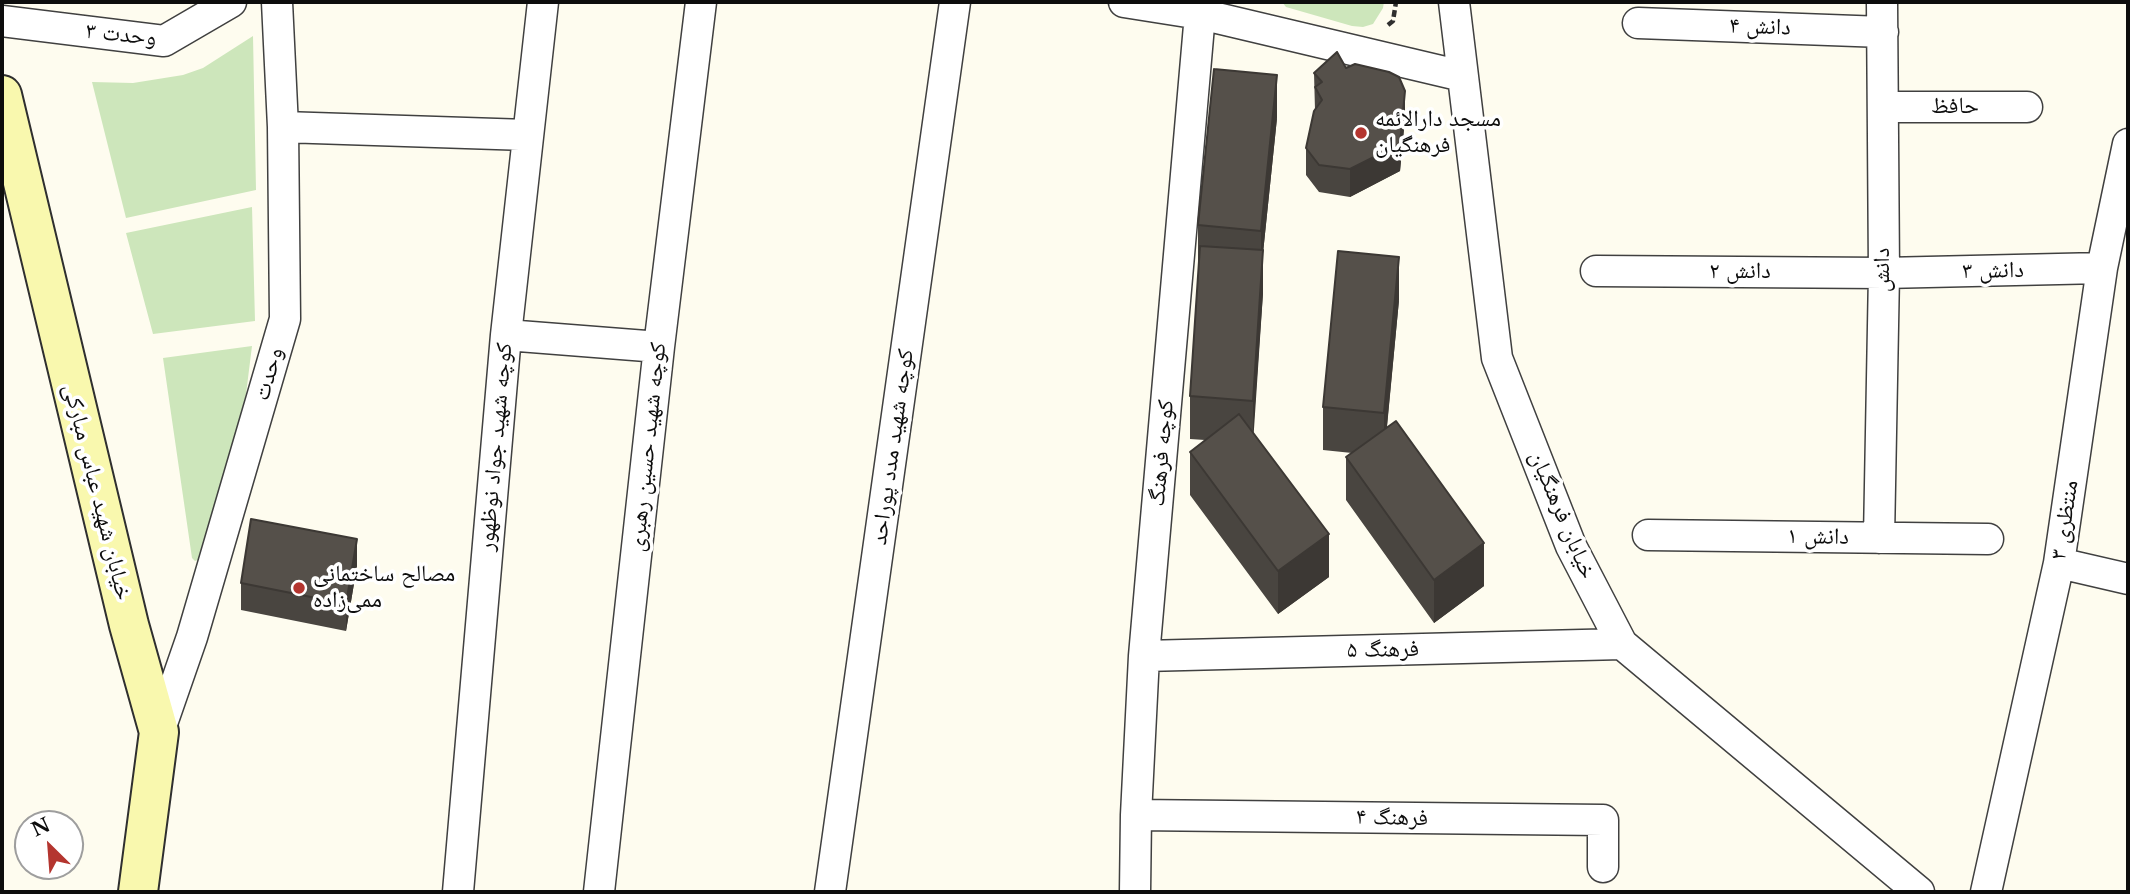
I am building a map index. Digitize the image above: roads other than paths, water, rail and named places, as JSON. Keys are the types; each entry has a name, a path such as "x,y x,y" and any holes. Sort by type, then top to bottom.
{"street":[{"name":"وحدت ۳","path":"2,21 164,41 231,2"},
{"name":"وحدت","path":"159,732 192,637 285,319 283,127 276,2"},
{"name":"کوچه شهید جواد نوظهور","path":"457,892 506,335 542,2"},
{"name":"کوچه شهید حسین رهبری","path":"599,892 659,347 701,2"},
{"name":"کوچه شهید مدد پوراحد","path":"830,892 955,2"},
{"path":"1124,2 1200,14 1462,76"},
{"name":"خیابان فرهنگیان","path":"1454,2 1497,358 1571,546 1622,644 1919,892"},
{"name":"دانش","path":"1879,538 1884,273 1882,2"},
{"name":"کوچه فرهنگ","path":"1135,892 1144,656 1200,14"},
{"name":"دانش ۴","path":"1638,23 1882,32"},
{"name":"خیابان شهید عباس مبارکی","path":"2,94 13,186 159,732 138,892"},
{"name":"حافظ","path":"1883,107 2027,107"},
{"path":"283,127 527,135"},
{"name":"منتظری ۳","path":"1986,892 2059,563 2102,268 2128,145"},
{"name":"دانش ۳","path":"1884,273 2102,268"},
{"name":"دانش ۲","path":"1596,271 1884,273"},
{"path":"506,335 659,347"},
{"name":"دانش ۱","path":"1648,535 1987,539"},
{"path":"2059,563 2128,579"},
{"name":"فرهنگ ۵","path":"1144,656 1622,644"},
{"name":"فرهنگ ۴","path":"1136,815 1603,820 1603,867"}],"place":[{"name":"مسجد دارالائمه فرهنگیان","path":"1361,133"},
{"name":"مصالح ساختمانی ممی‌زاده","path":"299,588"}]}
